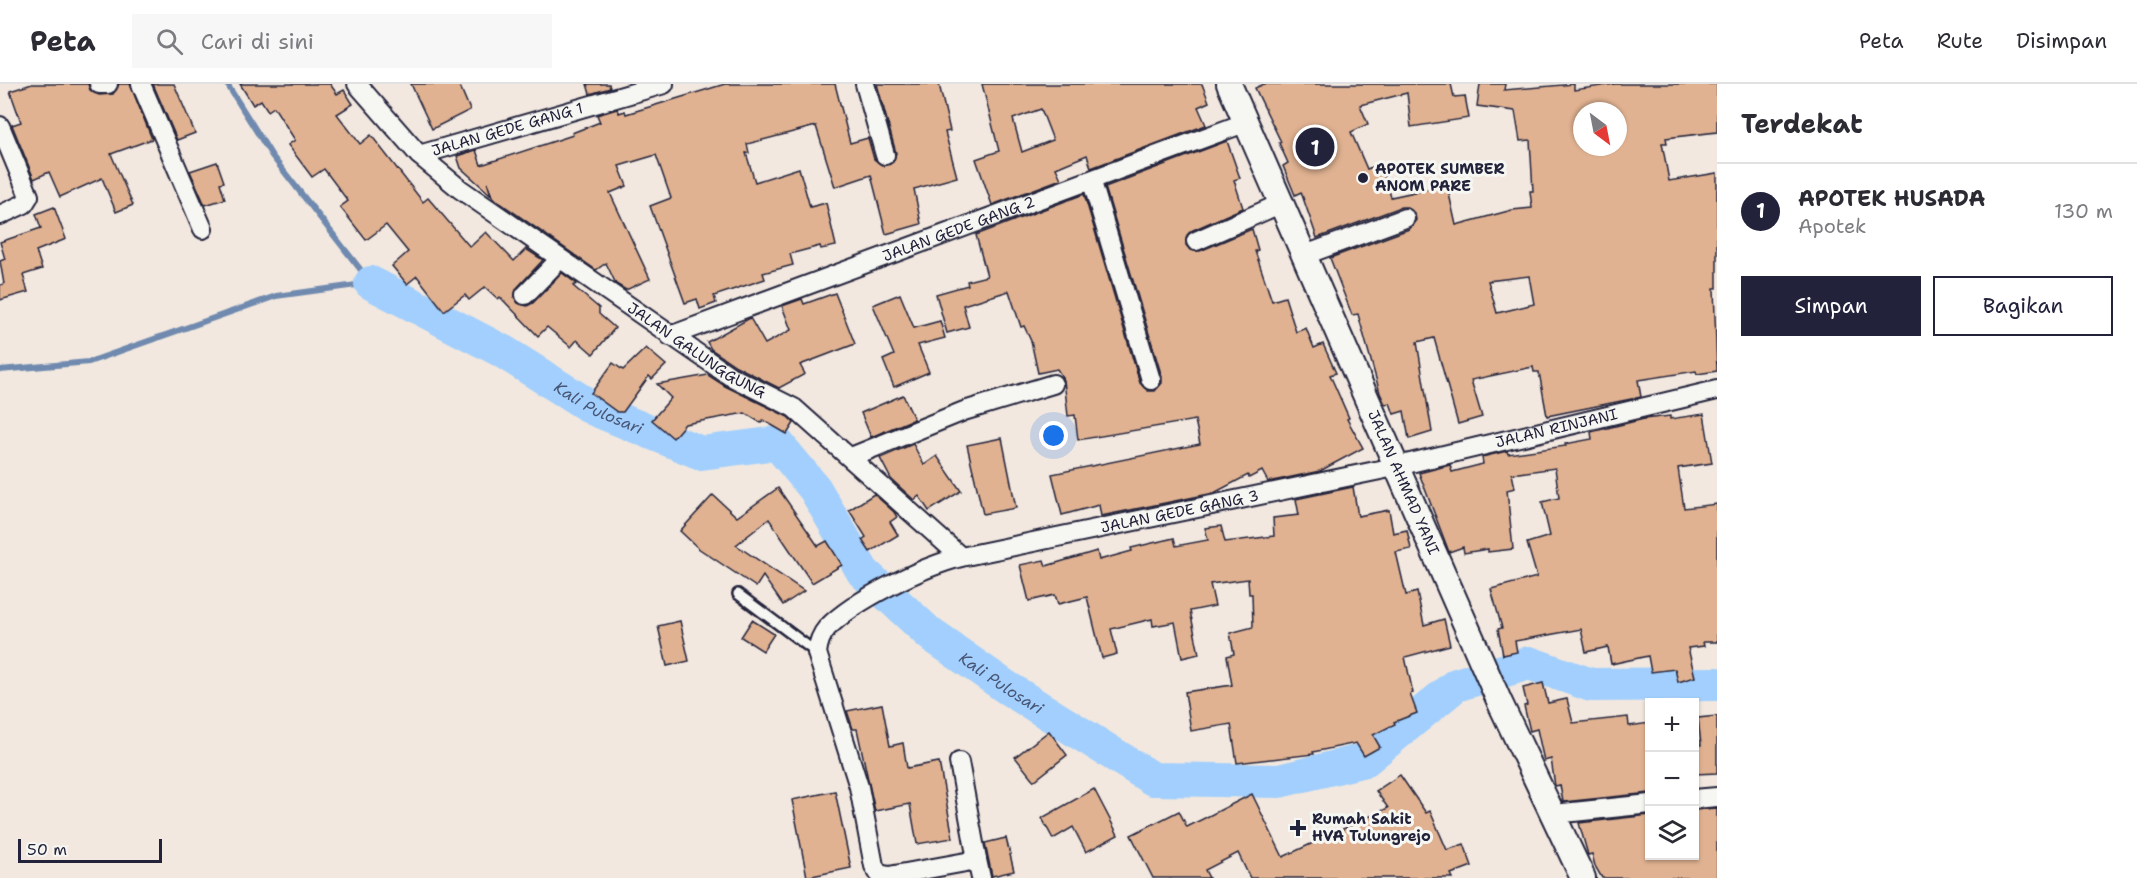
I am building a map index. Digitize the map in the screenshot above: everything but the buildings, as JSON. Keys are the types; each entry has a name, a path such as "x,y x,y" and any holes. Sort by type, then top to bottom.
{"main road":[{"name":"JALAN AHMAD YANI","path":"1229,84 1500,703 1583,878"}],"street":[{"path":"99,84 108,84"},
{"path":"141,84 203,229"},
{"name":"JALAN GALUNGGUNG","path":"357,84 419,155 460,189 730,376 794,408 961,557"},
{"name":"JALAN GEDE GANG 1","path":"419,155 663,84"},
{"path":"865,84 885,155"},
{"name":"JALAN GEDE GANG 2","path":"670,336 1092,182 1247,122"},
{"path":"0,126 28,196 24,204 0,214"},
{"path":"1092,182 1151,380"},
{"path":"1196,241 1282,203"},
{"path":"1305,255 1405,218"},
{"path":"525,295 560,259"},
{"path":"851,457 964,411 1053,384"},
{"name":"JALAN RINJANI","path":"1397,466 1716,395"},
{"name":"JALAN GEDE GANG 3","path":"821,641 857,606 898,582 939,563 1397,466"},
{"path":"821,641 859,787 874,866 879,874 889,876 979,869 960,762"},
{"path":"1699,799 1717,797"},
{"path":"1554,814 1645,805"}],"lane":[{"path":"738,594 821,641"}],"waterway":[{"path":"227,84 272,156 371,283"},
{"path":"0,370 89,362 276,296 371,283"},
{"name":"Kali Pulosari","path":"371,283 502,351 594,409 701,453 777,443 815,489 863,572 930,634 1006,687 1153,779 1279,781 1365,760 1456,685 1529,663 1591,685 1717,684"}],"place":[{"name":"APOTEK HUSADA","path":"1315,147"},
{"name":"APOTEK SUMBER ANOM PARE","path":"1363,178"},
{"name":"Rumah Sakit HVA Tulungrejo","path":"1298,828"}]}
